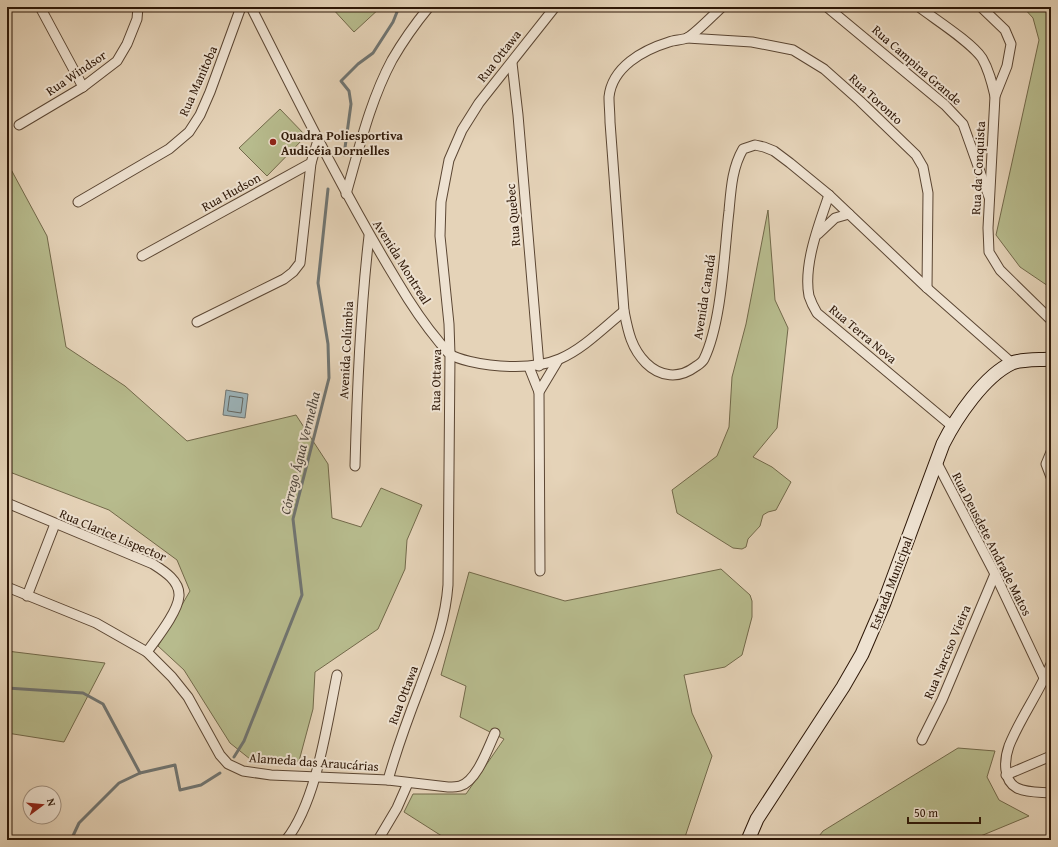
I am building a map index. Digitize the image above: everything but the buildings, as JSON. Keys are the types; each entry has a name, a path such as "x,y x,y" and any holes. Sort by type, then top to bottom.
{"main road":[{"path":"1012,363 1051,359"},
{"name":"Estrada Municipal","path":"748,840 756,819 843,687 862,654 884,603 952,426 974,396 991,379 1012,363"}],"street":[{"path":"40,7 83,87"},
{"name":"Rua Windsor","path":"19,125 83,87 117,62 127,44 136,19 138,7"},
{"name":"Rua Manitoba","path":"78,202 169,149 188,132 200,115 210,92 241,7"},
{"name":"Avenida Montreal","path":"251,7 318,140 369,236 410,303 432,333 450,354"},
{"path":"346,194 361,143 383,79 405,38 428,7"},
{"name":"Rua Ottawa","path":"388,780 402,733 439,636 447,610 450,354 449,324 440,236 441,202 449,160 462,130 479,103 555,7"},
{"name":"Avenida Canadá","path":"722,7 687,38 670,41 642,53 625,65 615,77 611,86 609,97 610,122 624,311 631,341 637,354 647,364 661,373 674,376 690,371 703,362 710,346 718,305 733,174 743,149 754,145 774,151 829,195 927,288 1012,363"},
{"name":"Rua Campina Grande","path":"827,7 945,104 963,124 990,200"},
{"path":"919,7 972,47 981,57 990,77 995,96"},
{"name":"Rua da Conquista","path":"981,7 1005,30 1011,44 1007,66 995,96 988,240 993,260 1008,279 1032,300 1051,320"},
{"name":"Rua Toronto","path":"687,38 752,42 793,50 808,57 860,101 916,155 923,167 928,193 927,288"},
{"name":"Rua Quebec","path":"512,63 518,115 539,366"},
{"path":"197,322 284,279 293,272 300,263 311,163 318,140"},
{"name":"Rua Hudson","path":"142,256 311,163"},
{"name":"Rua Terra Nova","path":"829,195 815,237 808,279 810,297 817,313 952,426"},
{"path":"815,237 834,218 849,214"},
{"name":"Avenida Colúmbia","path":"355,466 362,295 369,236"},
{"path":"450,354 481,364 529,367 557,362 586,344 624,311"},
{"path":"539,392 557,362"},
{"path":"529,367 539,392 540,571"},
{"path":"1051,452 1046,464 1051,477"},
{"name":"Rua Deusdete Andrade Matos","path":"937,463 995,574 1045,680"},
{"name":"Rua Clarice Lispector","path":"7,504 153,564 167,572 176,584 179,596 171,616 147,652"},
{"path":"27,596 56,524"},
{"name":"Rua Narciso Vieira","path":"922,740 942,700 995,574"},
{"name":"Alameda das Araucárias","path":"7,587 96,623 147,652 172,677 188,697 220,755 228,764 243,771 271,775 388,780 448,787 460,786 468,782 476,772 495,733"},
{"path":"1051,664 1045,680 1008,747 1006,761 1006,775 1017,788 1031,792 1051,793"},
{"path":"286,840 303,812 314,776 337,675"},
{"path":"1006,775 1051,756"},
{"path":"378,840 397,808 408,783"}],"green space":[{"path":"331,7 381,7 354,32"},
{"path":"1023,7 1051,7 1051,288 1020,267 996,235 1039,40 1033,18"},
{"name":"Quadra Poliesportiva Audicéia Dornelles","path":"280,109 306,136 267,176 239,148"},
{"path":"7,162 47,236 66,347 125,386 187,441 296,415 328,464 332,518 361,527 381,488 422,505 407,540 405,569 378,629 315,672 313,709 299,761 255,763 230,743 184,670 158,646 190,591 177,560 109,510 7,471"},
{"path":"768,210 775,300 788,328 777,428 753,457 772,467 791,482 776,510 763,515 760,526 748,539 746,547 742,549 733,548 677,513 672,490 717,456 729,427 732,377 746,324"},
{"path":"721,569 750,595 752,601 752,617 742,655 725,667 684,675 692,713 712,756 684,840 448,840 404,812 413,794 466,794 504,739 460,717 466,686 441,675 469,572 565,601"},
{"path":"7,651 105,663 64,742 7,733"},
{"path":"958,748 995,751 987,777 999,800 1029,816 971,840 816,840 823,831"}],"water":[{"path":"226,390 248,394 245,418 223,415"}],"waterway":[{"name":"Córrego Água Vermelha","path":"344,155 351,104 349,91 341,81 358,64 373,53 393,22 399,7"},
{"name":"Córrego Água Vermelha","path":"234,757 244,741 302,595 293,519 329,378 328,344 318,283 328,189"},
{"path":"7,688 83,693 103,704 140,773"},
{"name":"Córrego Água Vermelha","path":"71,840 79,823 119,783 140,773 175,765 180,790 201,785 220,773"}],"place":[{"name":"Quadra Poliesportiva Audicéia Dornelles","path":"273,142"}]}
